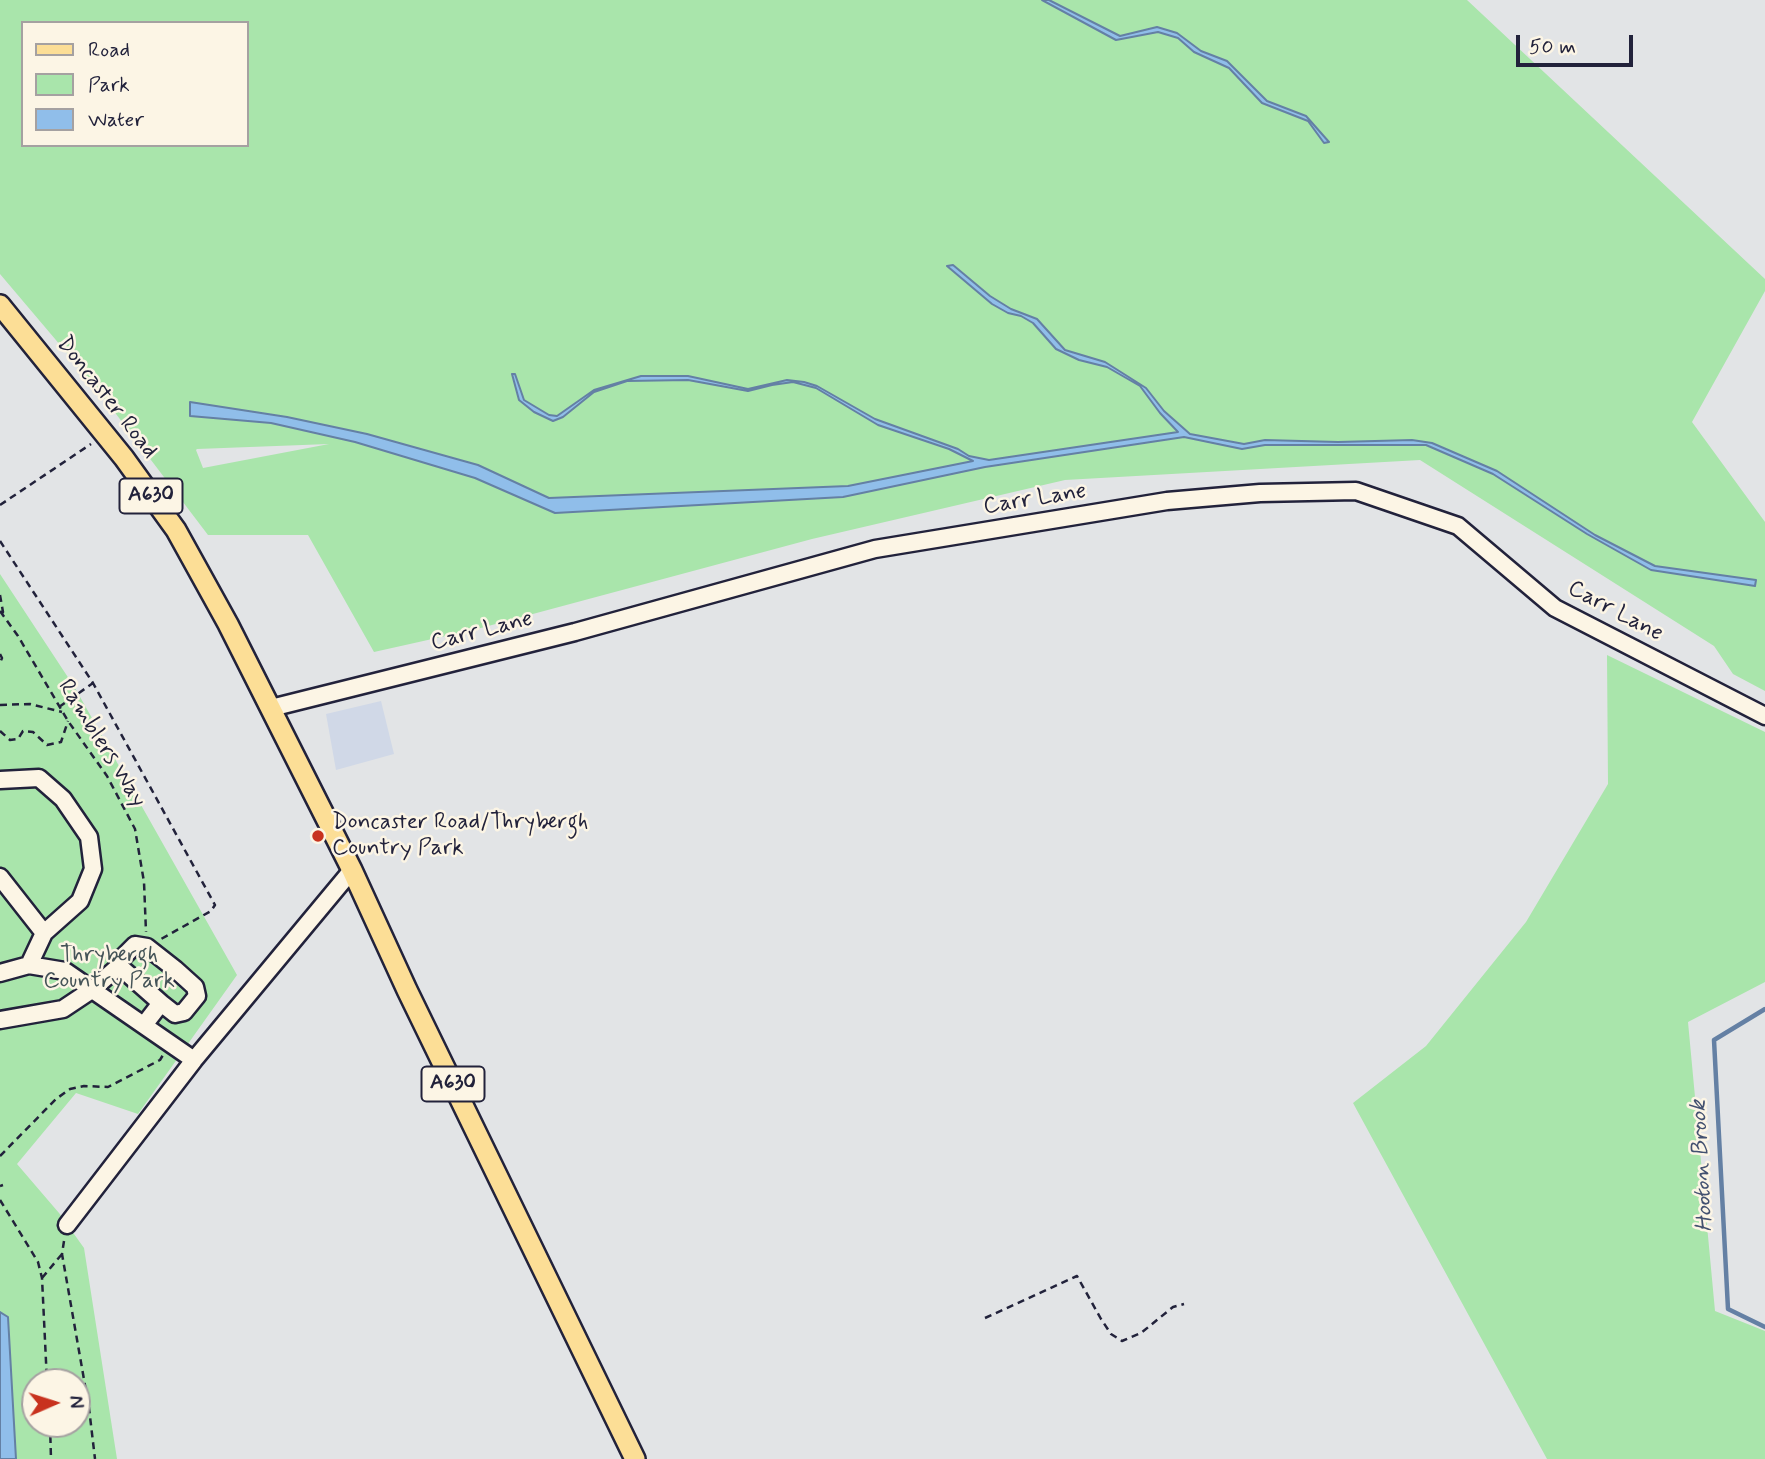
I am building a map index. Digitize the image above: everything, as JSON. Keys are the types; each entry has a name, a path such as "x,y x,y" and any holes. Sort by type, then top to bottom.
{"main road":[{"name":"Doncaster Road","path":"0,305 105,434 176,530 271,708"},
{"name":"A630","path":"271,708 352,870 407,990 635,1459"}],"street":[{"name":"Carr Lane","path":"271,708 575,632 875,549 1167,501 1259,493 1356,491 1458,526 1555,608 1765,716"},
{"path":"0,780 39,778 63,799 89,837 93,869 80,901 44,933 29,965"},
{"path":"67,1224 194,1060 352,870"},
{"path":"0,877 44,933"},
{"path":"0,1020 63,1009 93,989 119,966 120,961 135,946 147,947 195,987 197,996 184,1012 175,1014 119,966"},
{"path":"0,973 29,965 65,971 194,1060"},
{"path":"144,1025 161,1003"}],"path":[{"path":"0,505 105,434"},
{"path":"0,541 93,683 215,905 211,912 147,947"},
{"path":"0,595 0,618"},
{"name":"Ramblers Way","path":"1,612 68,721 107,776 135,829 144,882 147,947"},
{"path":"0,654 0,663"},
{"path":"59,706 93,683"},
{"path":"0,705 30,704 63,712"},
{"path":"0,731 10,740 18,738 23,732 33,732 47,746 61,742 68,721"},
{"path":"0,1156 70,1088 108,1087 160,1060 171,1044"},
{"path":"0,1200 38,1262 46,1368"},
{"path":"67,1224 62,1254 89,1408 95,1459"},
{"path":"41,1278 62,1254"},
{"path":"985,1318 1077,1276 1111,1334 1122,1340 1141,1333 1172,1307 1184,1304"},
{"path":"50,1438 51,1459"}],"shaded area":[{"path":"381,701 394,754 336,770 326,714"}],"green space":[{"path":"0,0 1467,0 1765,279 1765,291 1692,422 1765,522 1765,691 1733,674 1714,646 1420,460 1065,480 812,539 477,629 374,652 308,535 208,535 94,385 0,274","holes":["329,444 203,468 197,449"]},
{"name":"Thrybergh Country Park","path":"0,574 75,688 237,975 138,1114 76,1093 17,1164 59,1213 84,1248 117,1459 0,1459"},
{"path":"1607,655 1765,732 1765,982 1688,1022 1715,1311 1765,1331 1765,1459 1547,1459 1353,1103 1426,1046 1526,922 1608,784"}],"water":[{"path":"1042,0 1049,0 1120,36 1157,27 1177,33 1201,51 1227,61 1267,101 1306,116 1329,142 1324,143 1308,121 1262,103 1229,68 1194,52 1178,38 1158,32 1116,40"},
{"path":"953,265 990,296 1011,309 1037,319 1065,350 1105,362 1146,388 1164,411 1190,434 1244,444 1265,440 1412,440 1432,443 1497,471 1595,535 1655,566 1756,580 1755,586 1651,570 1587,534 1493,474 1426,445 1265,445 1242,449 1184,437 985,467 843,497 555,513 475,478 355,442 271,423 190,416 190,402 287,417 367,434 478,465 549,498 848,486 973,461 949,449 878,425 816,388 793,382 748,391 688,380 627,381 594,392 563,417 553,421 534,412 519,400 512,374 515,374 524,400 549,415 557,416 594,390 641,376 688,376 748,389 787,380 804,382 817,386 875,419 958,449 969,456 989,460 1178,432 1140,386 1107,367 1079,360 1056,349 1033,323 992,304 947,266"},
{"path":"0,1312 8,1317 16,1459 0,1459"}],"waterway":[{"name":"Hooton Brook","path":"1765,1009 1714,1040 1728,1309 1765,1327"}],"place":[{"name":"Doncaster Road/Thrybergh Country Park","path":"318,836"}]}
